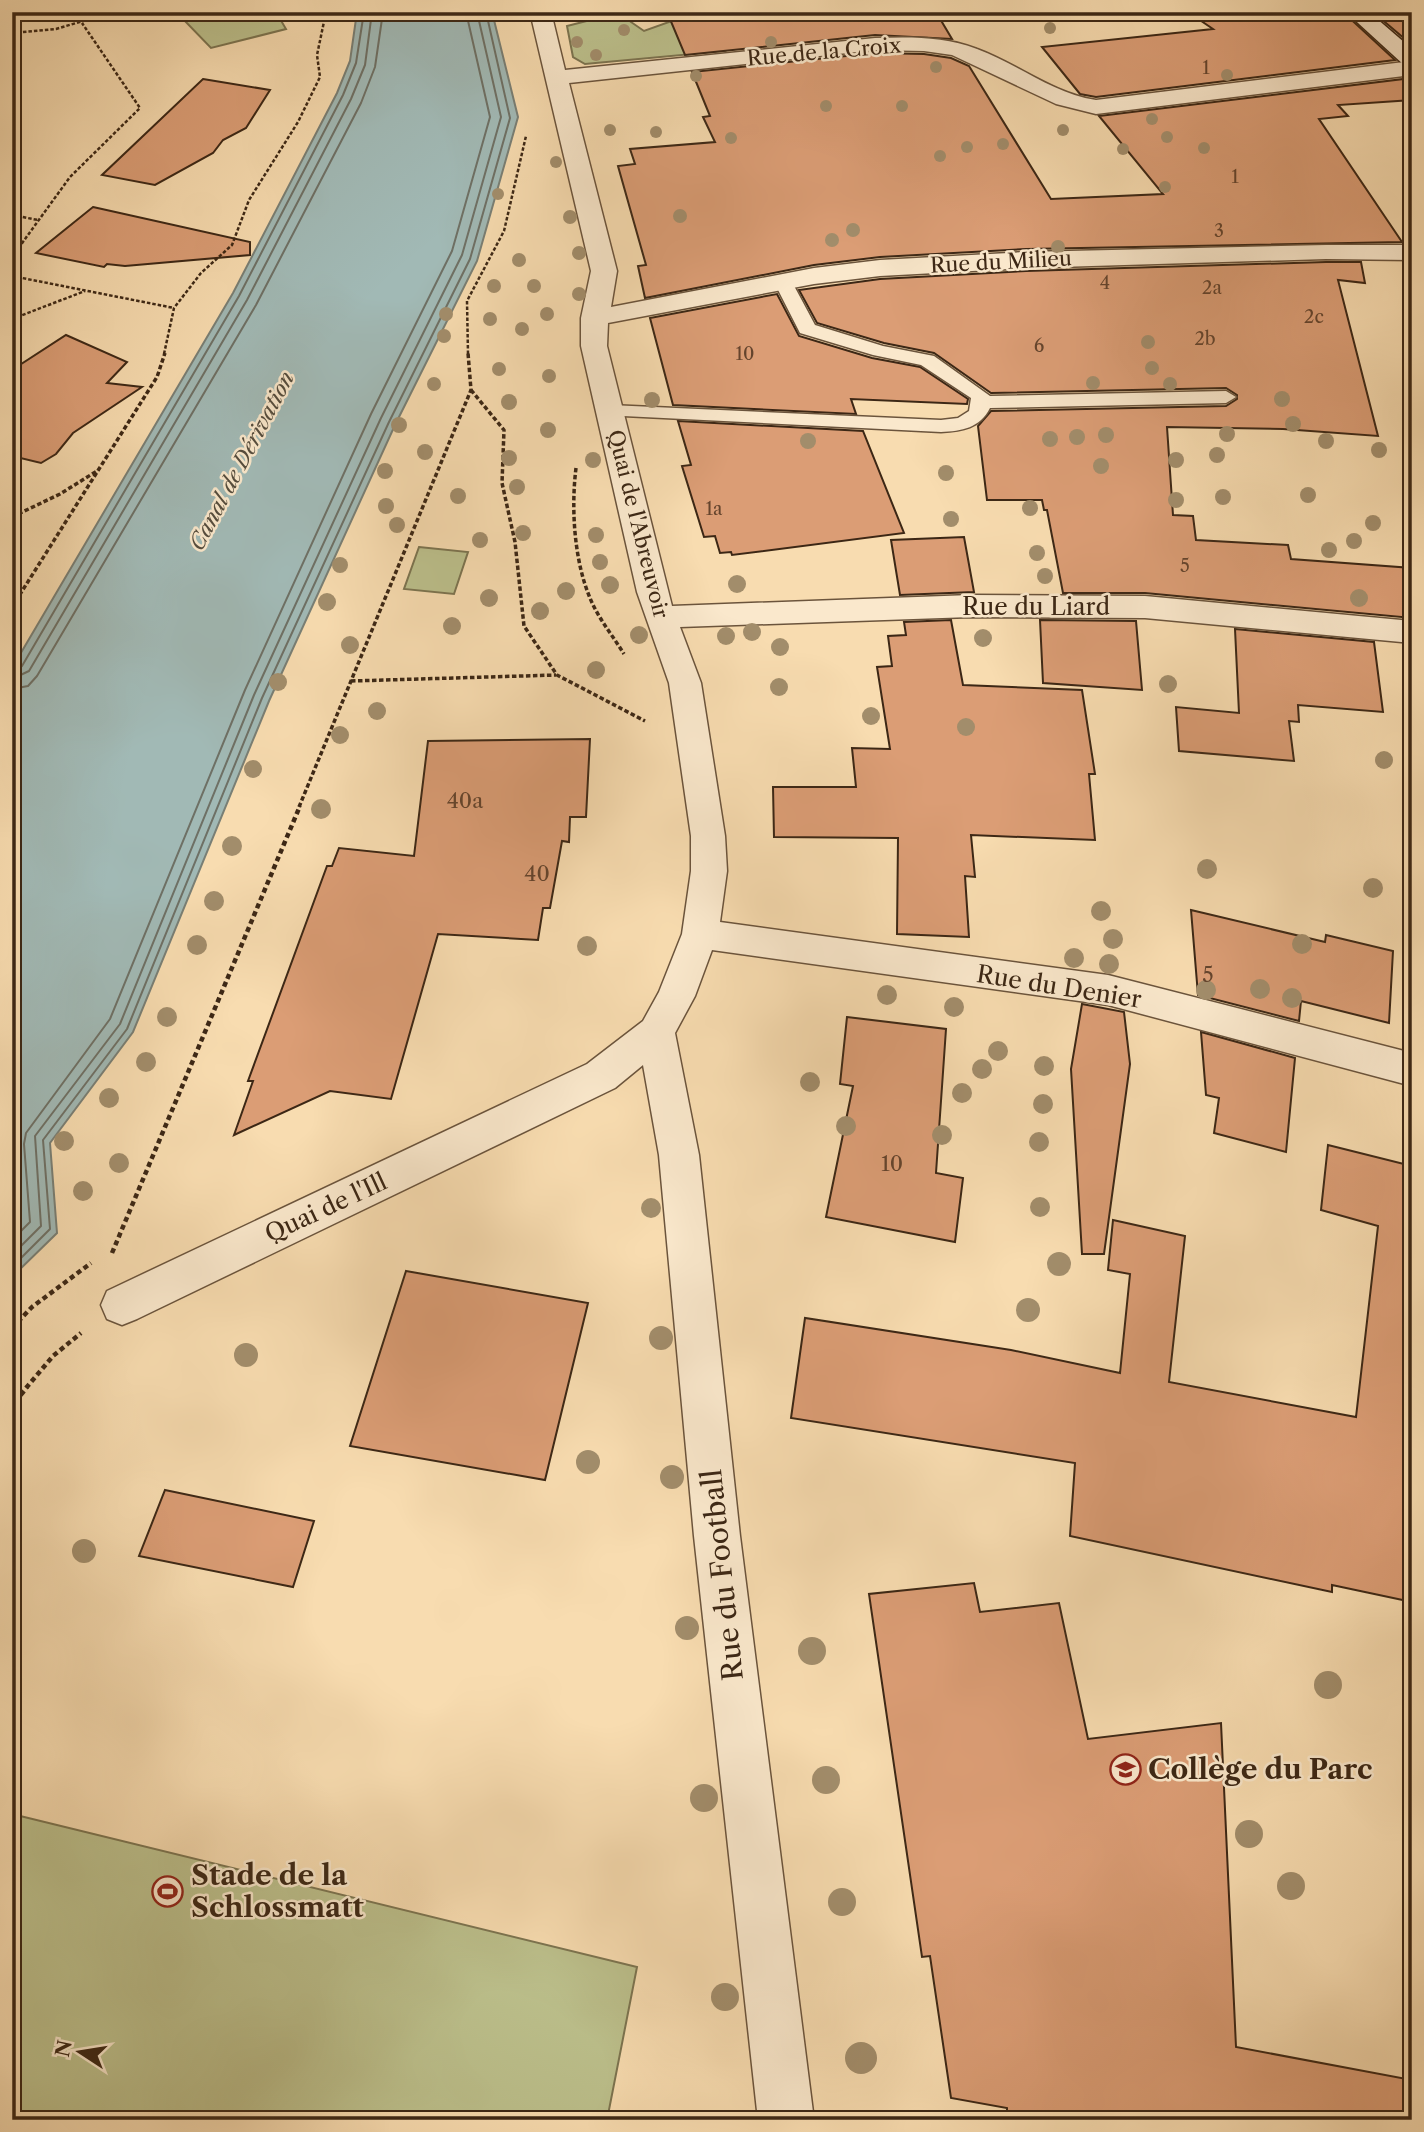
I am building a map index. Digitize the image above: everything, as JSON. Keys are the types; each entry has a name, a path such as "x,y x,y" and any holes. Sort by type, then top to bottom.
{"street":[{"name":"Quai de l'Abreuvoir","path":"540,12 604,271 604,284 594,318 594,346 660,617 685,683 705,812 709,871 700,934 676,996 656,1032"},
{"path":"1356,12 1412,60"},
{"name":"Rue de la Croix","path":"558,77 874,44 909,44 959,50 1065,100 1096,107 1412,68"},
{"name":"Rue du Milieu","path":"594,318 783,282 868,270 1026,260 1326,252 1412,253"},
{"name":"Rue du Liard","path":"660,617 971,606 1144,607 1412,632"},
{"name":"Rue du Denier","path":"700,934 1108,990 1412,1070"},
{"name":"Quai de l'Ill","path":"122,1305 570,1091 627,1058 656,1032"},
{"name":"Rue du Football","path":"656,1032 679,1155 717,1536 786,2120"}],"lane":[{"path":"783,282 807,329 867,348 927,360 972,387 982,402"},
{"path":"982,402 1226,397"},
{"path":"610,411 941,426 968,423 977,418 982,402"}],"path":[{"path":"12,33 82,23 113,12"},
{"path":"12,607 157,377 171,334 174,308 201,273 232,245 249,200 298,122 320,77 317,55 326,12"},
{"path":"12,257 86,159 114,129 140,108 82,23"},
{"path":"104,1257 114,1252 417,526 436,469 471,390 466,336 467,301 481,270 504,231 526,135"},
{"path":"12,215 38,220"},
{"path":"12,276 174,308"},
{"path":"12,319 86,291"},
{"path":"471,390 504,430 502,483 515,542 524,626 557,675 653,726"},
{"path":"12,517 60,494 99,470"},
{"path":"351,681 557,675"},
{"path":"12,1328 32,1307 94,1262"},
{"path":"12,1405 53,1356 122,1305"}],"green space":[{"path":"188,12 276,12 286,29 211,48 182,18"},
{"path":"697,12 725,51 585,64 573,57 567,26 618,13 644,31"},
{"path":"419,547 468,552 454,594 404,589"},
{"name":"Stade de la Schlossmatt","path":"12,1814 637,1967 607,2120 12,2120"}],"water":[{"name":"Canal de Dérivation","path":"357,12 492,12 518,117 477,261 395,425 269,701 133,1032 50,1143 57,1233 12,1277 12,668 233,293 337,93 350,61"}],"building":[{"path":"667,12 936,12 952,39 875,35 685,55"},
{"path":"1188,12 1343,12 1395,60 1096,97 1080,94 1042,47 1213,29"},
{"path":"1373,12 1412,12 1412,45"},
{"path":"875,53 924,54 951,58 969,66 1051,199 1163,194 1099,116 1412,78 1412,100 1338,105 1348,116 1319,119 1402,242 1026,249 880,257 814,265 645,298 638,266 646,265 618,166 635,164 630,149 715,142 703,117 710,116 692,72"},
{"path":"203,79 270,90 246,128 223,140 213,153 155,185 102,175"},
{"path":"93,207 250,242 250,255 125,266 107,264 104,267 36,253"},
{"path":"1361,262 1365,283 1338,280 1378,436 1283,429 1167,427 1173,515 1193,516 1196,540 1288,545 1291,559 1412,568 1412,618 1145,593 1063,593 1047,510 1044,510 1042,500 987,500 978,426 991,411 1226,406 1237,399 1237,395 1226,388 991,393 934,353 884,343 817,323 799,290 880,279 1026,271"},
{"path":"777,294 799,336 872,358 920,367 968,399 967,404 851,399 856,414 673,405 650,318"},
{"path":"66,335 127,362 107,383 142,387 73,433 56,454 41,463 12,456 12,370"},
{"path":"678,421 863,431 904,533 732,555 731,552 720,553 715,536 704,537 682,466 691,465"},
{"path":"964,537 974,592 900,595 891,540"},
{"path":"951,620 963,685 1082,690 1095,774 1089,774 1095,840 971,835 975,877 965,876 969,937 897,934 898,838 774,837 773,787 856,787 852,748 890,749 877,667 892,666 888,636 906,635 904,622"},
{"path":"1040,620 1136,621 1142,690 1043,683"},
{"path":"1235,629 1374,642 1383,712 1298,705 1299,722 1289,721 1294,761 1179,751 1176,707 1239,713"},
{"path":"590,739 586,817 570,817 569,842 562,841 550,908 543,908 538,940 438,934 391,1099 330,1091 234,1135 253,1081 248,1081 327,866 332,866 339,848 414,856 428,741"},
{"path":"1191,910 1325,942 1326,935 1393,951 1389,1023 1301,1001 1299,1021 1198,995"},
{"path":"1082,1004 1124,1012 1130,1064 1104,1254 1082,1254 1071,1069"},
{"path":"847,1017 946,1029 936,1173 963,1178 955,1242 826,1217 853,1086 840,1084"},
{"path":"1201,1032 1295,1058 1286,1152 1214,1133 1219,1098 1206,1095"},
{"path":"1328,1145 1412,1166 1412,1602 1332,1585 1332,1592 1070,1536 1075,1463 791,1418 805,1318 1011,1350 1120,1373 1130,1274 1108,1270 1113,1220 1185,1236 1169,1382 1356,1417 1378,1226 1321,1210"},
{"path":"406,1271 588,1303 545,1480 350,1446"},
{"path":"165,1490 314,1521 293,1587 139,1556"},
{"path":"974,1583 980,1612 1059,1603 1088,1739 1221,1723 1236,2047 1412,2080 1412,2120 1007,2120 1007,2108 951,2098 930,1956 922,1957 869,1594"}],"place":[{"name":"Collège du Parc","path":"1125,1769"},
{"name":"Stade de la Schlossmatt","path":"168,1891"}]}
